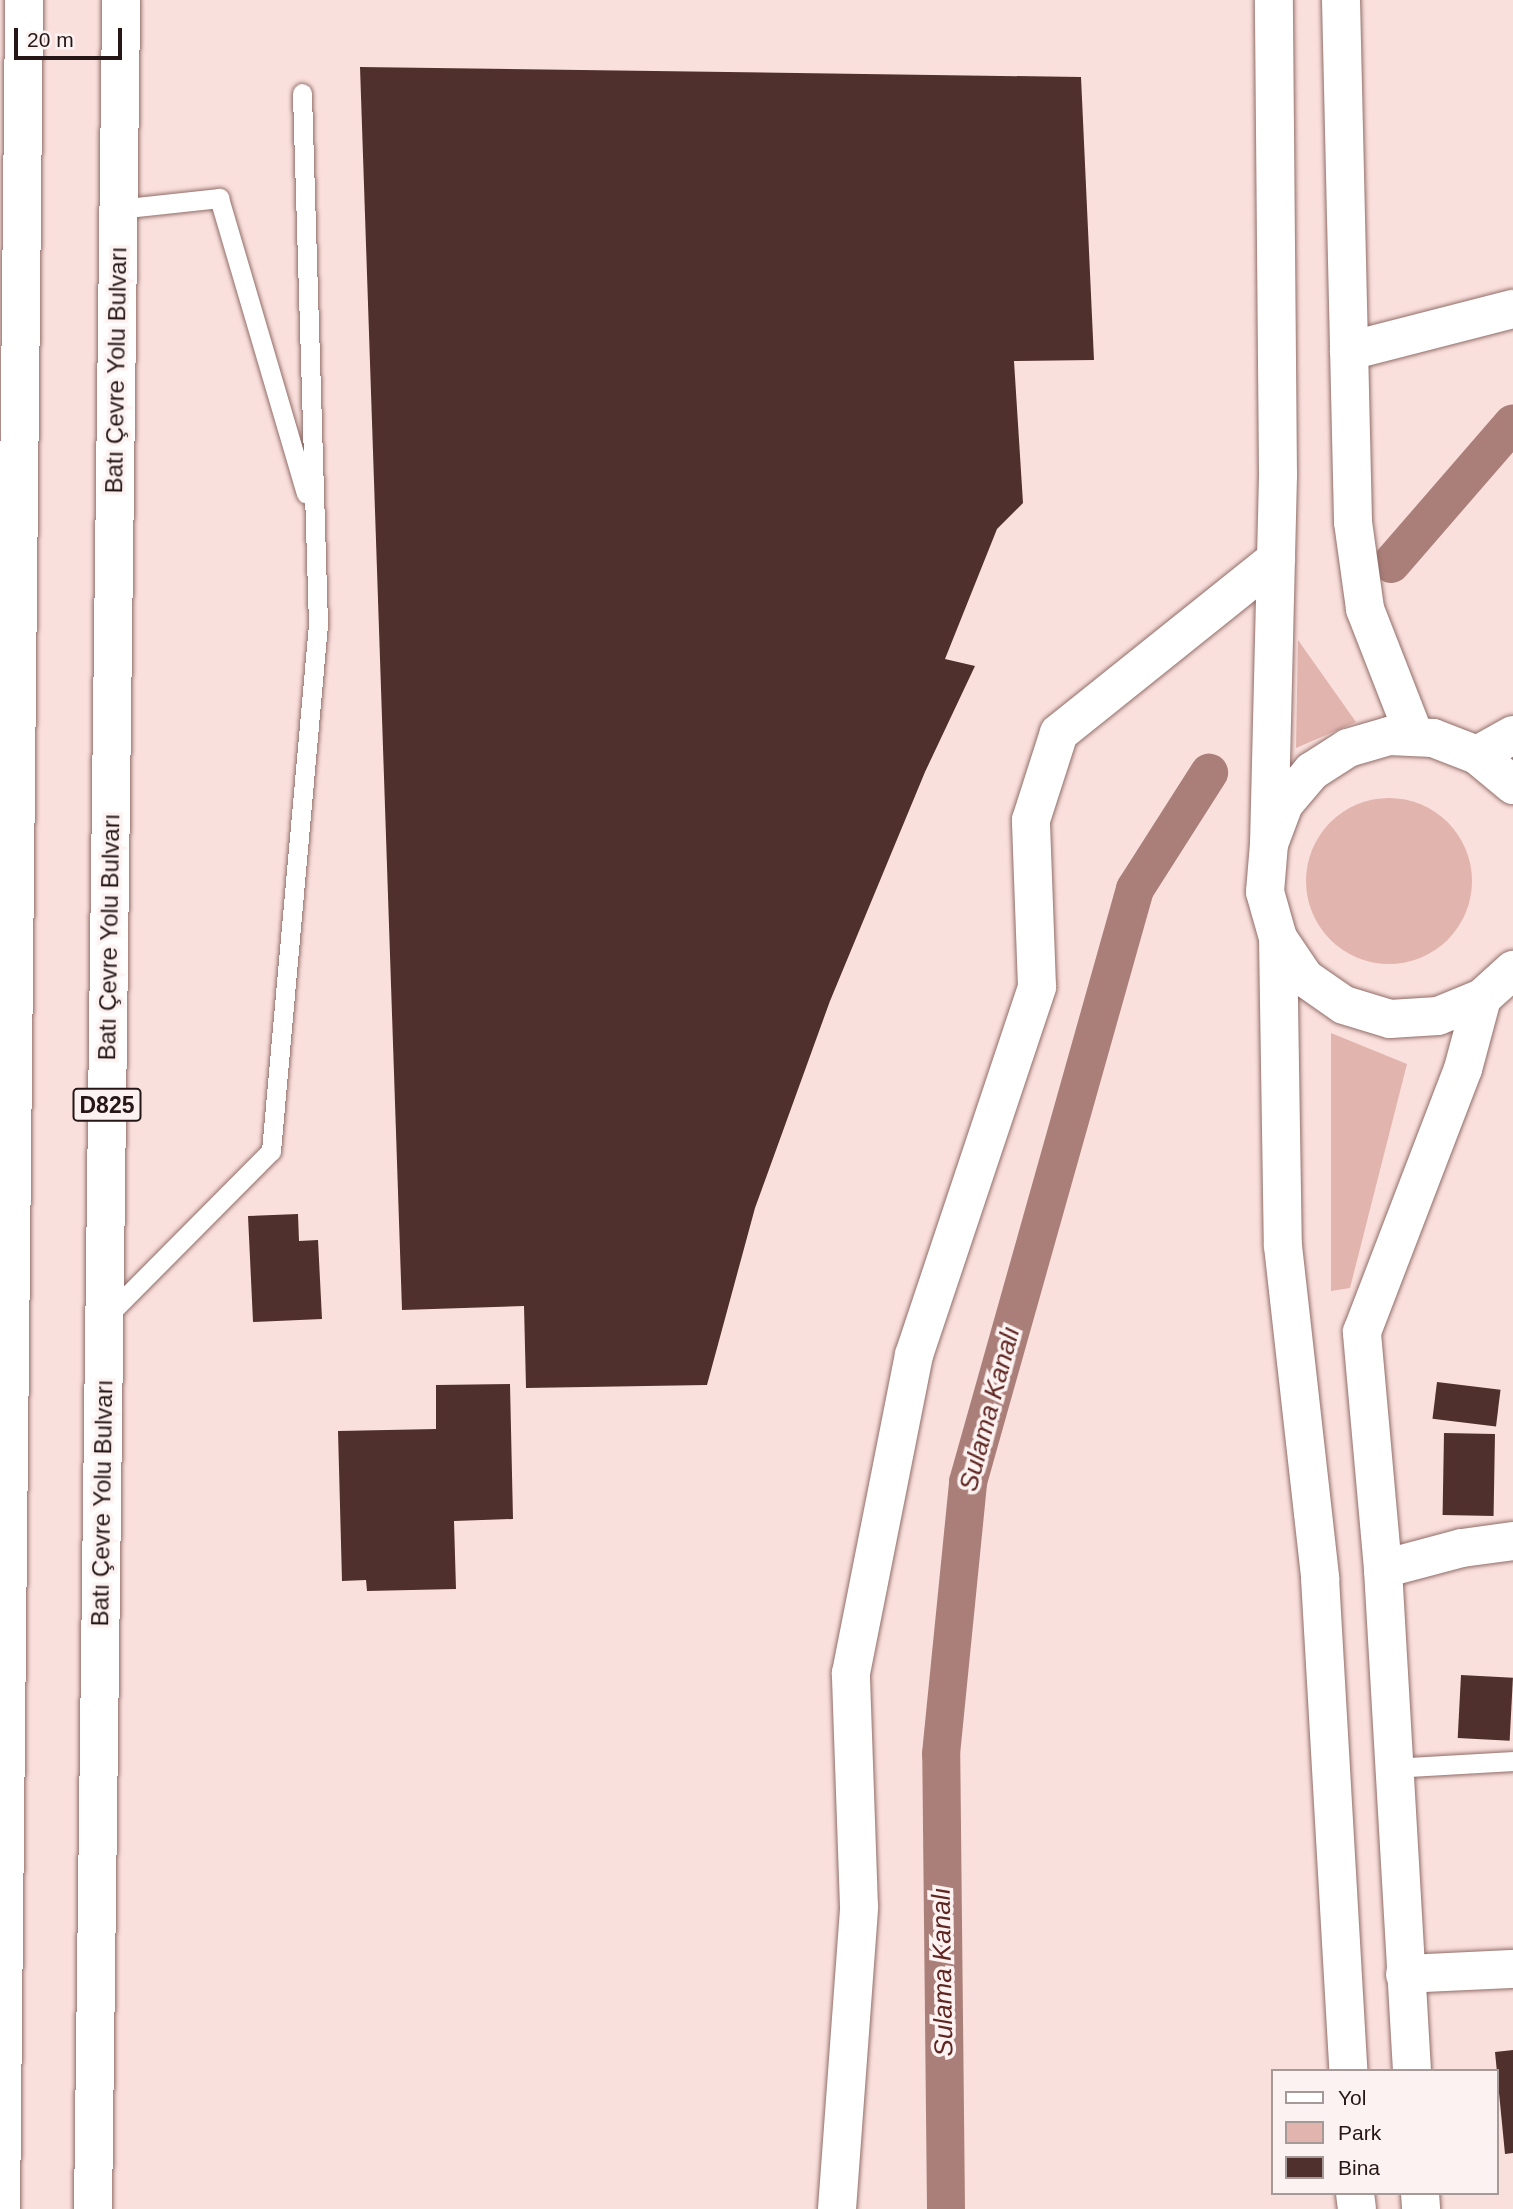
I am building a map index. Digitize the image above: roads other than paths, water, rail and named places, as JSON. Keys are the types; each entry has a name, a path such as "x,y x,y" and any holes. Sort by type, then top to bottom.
{"main road":[{"path":"1,2209 4,1547 24,0"},
{"name":"Batı Çevre Yolu Bulvarı","path":"93,2209 121,0"},
{"path":"1274,0 1276,559 1269,844 1265,892 1278,938 1283,1246 1320,1578 1348,2069"},
{"path":"1340,0 1353,522 1365,608 1415,737"},
{"path":"1349,351 1513,309"},
{"path":"837,2209 859,1907 851,1673 914,1355 1037,987 1031,820 1059,733 1276,559"},
{"path":"1477,755 1513,735"},
{"path":"1269,844 1284,804 1312,771 1348,748 1389,736 1433,738 1477,755 1513,785"},
{"path":"1278,938 1305,978 1344,1005 1390,1019 1438,1017 1482,998 1513,970"},
{"path":"1412,2069 1392,1768 1383,1569 1362,1332 1464,1069 1482,998"},
{"path":"1383,1569 1462,1548 1513,1541"},
{"path":"1405,1974 1513,1969"}],"lane":[{"path":"104,1319 271,1151 318,624 302,93"},
{"path":"118,209 219,198 314,520"},
{"path":"1392,1768 1513,1761"}],"waterway":[{"name":"Sulama Kanalı","path":"1391,564 1513,423"},
{"name":"Sulama Kanalı","path":"946,2209 941,1754 968,1482 1135,889 1209,773"}]}
